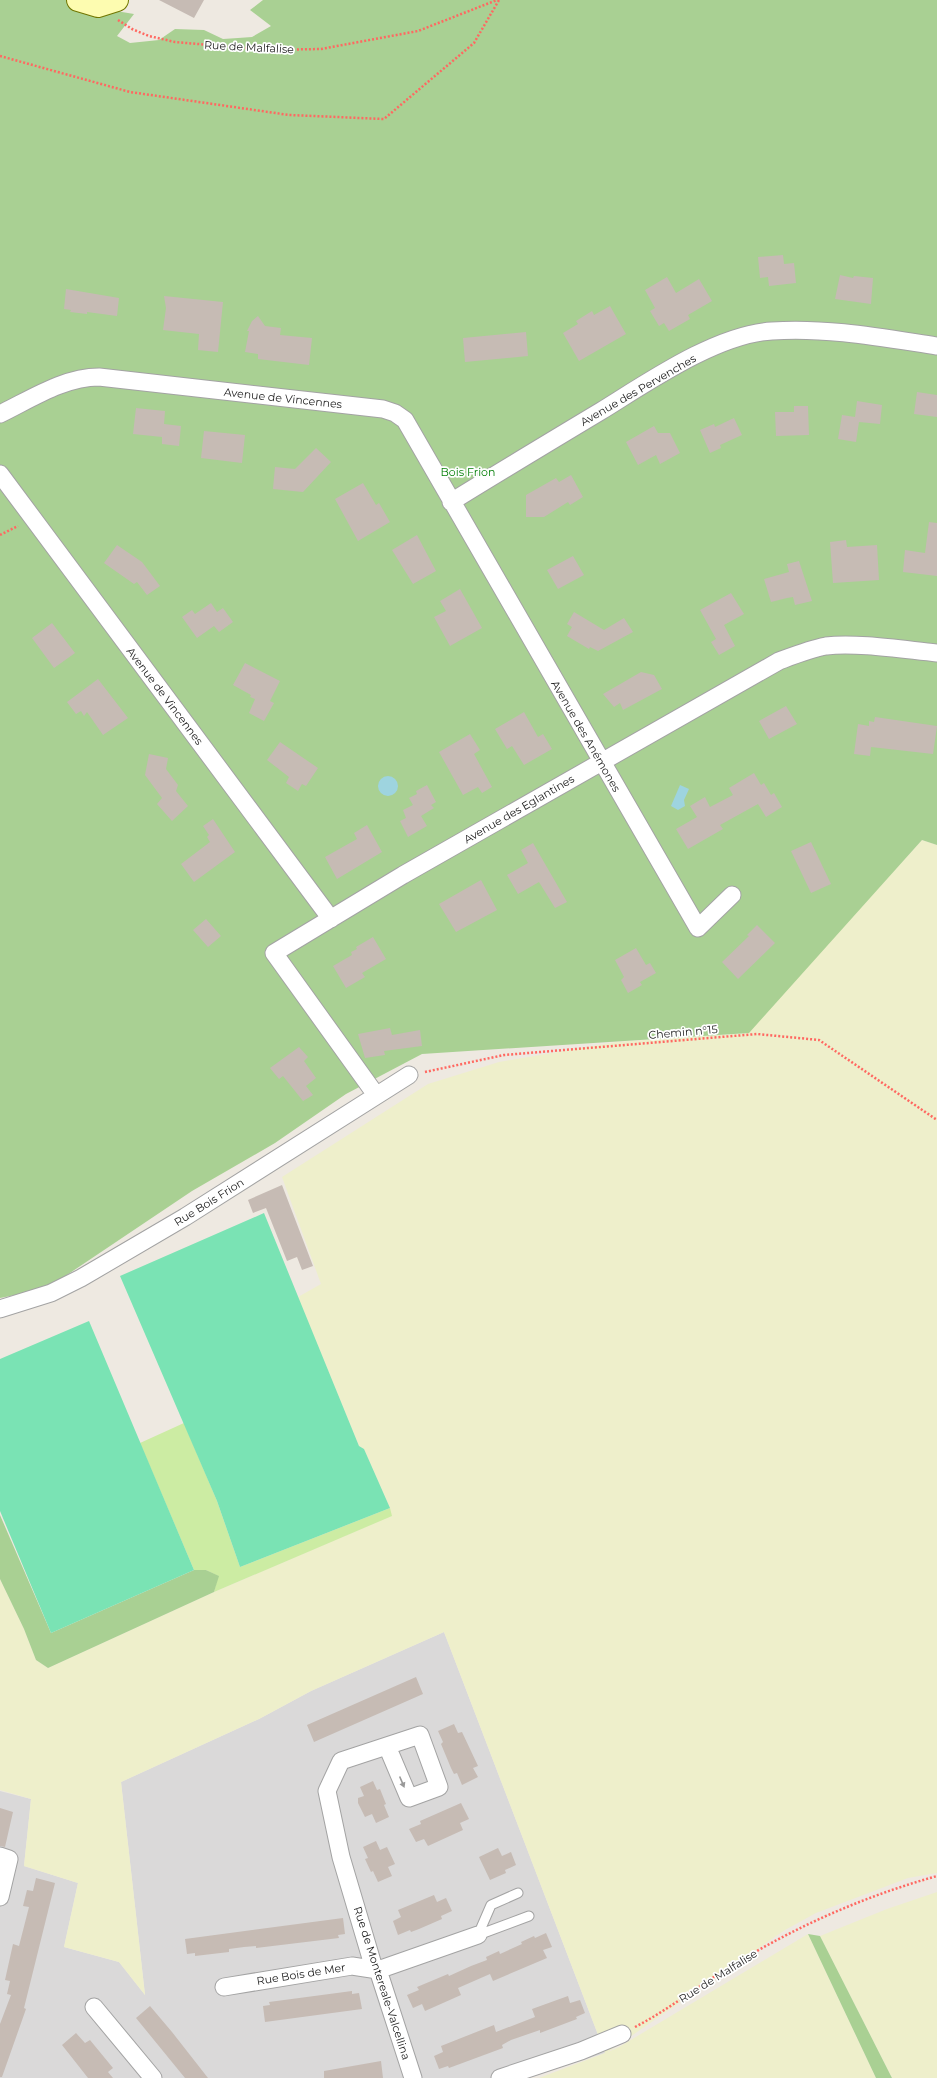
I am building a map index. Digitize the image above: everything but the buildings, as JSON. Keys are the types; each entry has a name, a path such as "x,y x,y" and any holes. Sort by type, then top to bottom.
{"street":[{"name":"Avenue des Pervenches","path":"451,502 663,373 724,342 750,334 772,331 850,333 937,346"},
{"name":"Avenue de Vincennes","path":"0,414 68,382 86,377 99,377 383,409 395,413 404,420 451,502"},
{"name":"Avenue de Vincennes","path":"0,474 331,919"},
{"name":"Avenue des Anémones","path":"451,502 698,928 732,895"},
{"name":"Avenue des Eglantines","path":"376,1096 274,953 403,875 780,661 804,651 828,646 851,646 937,654"},
{"name":"Rue Bois Frion","path":"0,1309 51,1293 81,1278 186,1217 408,1075"},
{"name":"Rue de Montereale-Valcellina","path":"387,1746 409,1798 439,1786 420,1735 341,1761 327,1791 341,1857 373,1965 378,1970 413,2078"},
{"path":"0,1856 9,1859 1,1888"},
{"path":"378,1970 478,1935"},
{"name":"Rue Bois de Mer","path":"224,1987 352,1966 378,1970"},
{"path":"94,2007 153,2078"},
{"path":"500,2078 581,2051 622,2034"}],"lane":[{"path":"478,1935 491,1905 518,1893"},
{"path":"478,1935 529,1916"}],"path":[{"name":"Rue de Malfalise","path":"90,1 132,29 149,36 175,42 267,50 321,49 418,31 498,0"},
{"path":"0,56 130,92 290,115 384,120 474,43 498,0"},
{"path":"0,535 33,518"},
{"name":"Chemin n°15","path":"408,1075 504,1055 757,1034 819,1040 937,1120"},
{"name":"Rue de Malfalise","path":"622,2034 662,2012 717,1975 807,1923 858,1901 937,1876"}],"shaded area":[{"path":"444,1632 605,2053 526,2078 0,2078 0,1791 31,1799 24,1866 78,1883 64,1947 119,1962 145,1995 121,1782 259,1719 311,1691"}],"green space":[{"name":"Bois Frion","path":"0,0 117,0 104,9 134,14 117,36 130,43 159,40 175,29 204,30 223,39 252,37 271,26 250,10 263,0 937,0 937,845 922,840 749,1033 422,1054 346,1094 275,1143 192,1191 46,1289 0,1298"},
{"path":"922,840 937,845 937,1873 908,1878 816,1913 785,1930 608,2052 619,2047 808,1934 876,2078 539,2078 605,2053 444,1632 311,1691 259,1719 121,1782 145,1995 119,1962 64,1947 78,1883 24,1866 31,1799 0,1790 0,1579 24,1629 36,1660 48,1668 214,1592 391,1516 390,1508 364,1449 359,1446 298,1297 321,1284 282,1177 428,1084 499,1062 616,1042 747,1033"},
{"path":"264,1213 359,1446 364,1449 390,1508 240,1567 217,1501 120,1276"},
{"path":"89,1321 194,1570 51,1633 0,1511 0,1359"},
{"path":"184,1423 217,1501 240,1567 390,1508 392,1516 214,1592 218,1576 206,1570 194,1570 140,1443"},
{"path":"0,1515 51,1633 194,1570 206,1570 219,1576 214,1592 48,1668 36,1660 24,1629 0,1579"},
{"path":"937,1892 937,2078 892,2078 820,1936 887,1909"},
{"path":"808,1934 820,1936 892,2078 876,2078"}],"water":[{"path":"388,776 395,779 398,786 395,793 388,796 381,793 378,786 381,779"},
{"path":"680,785 689,789 684,800 685,806 678,810 671,806"}]}
